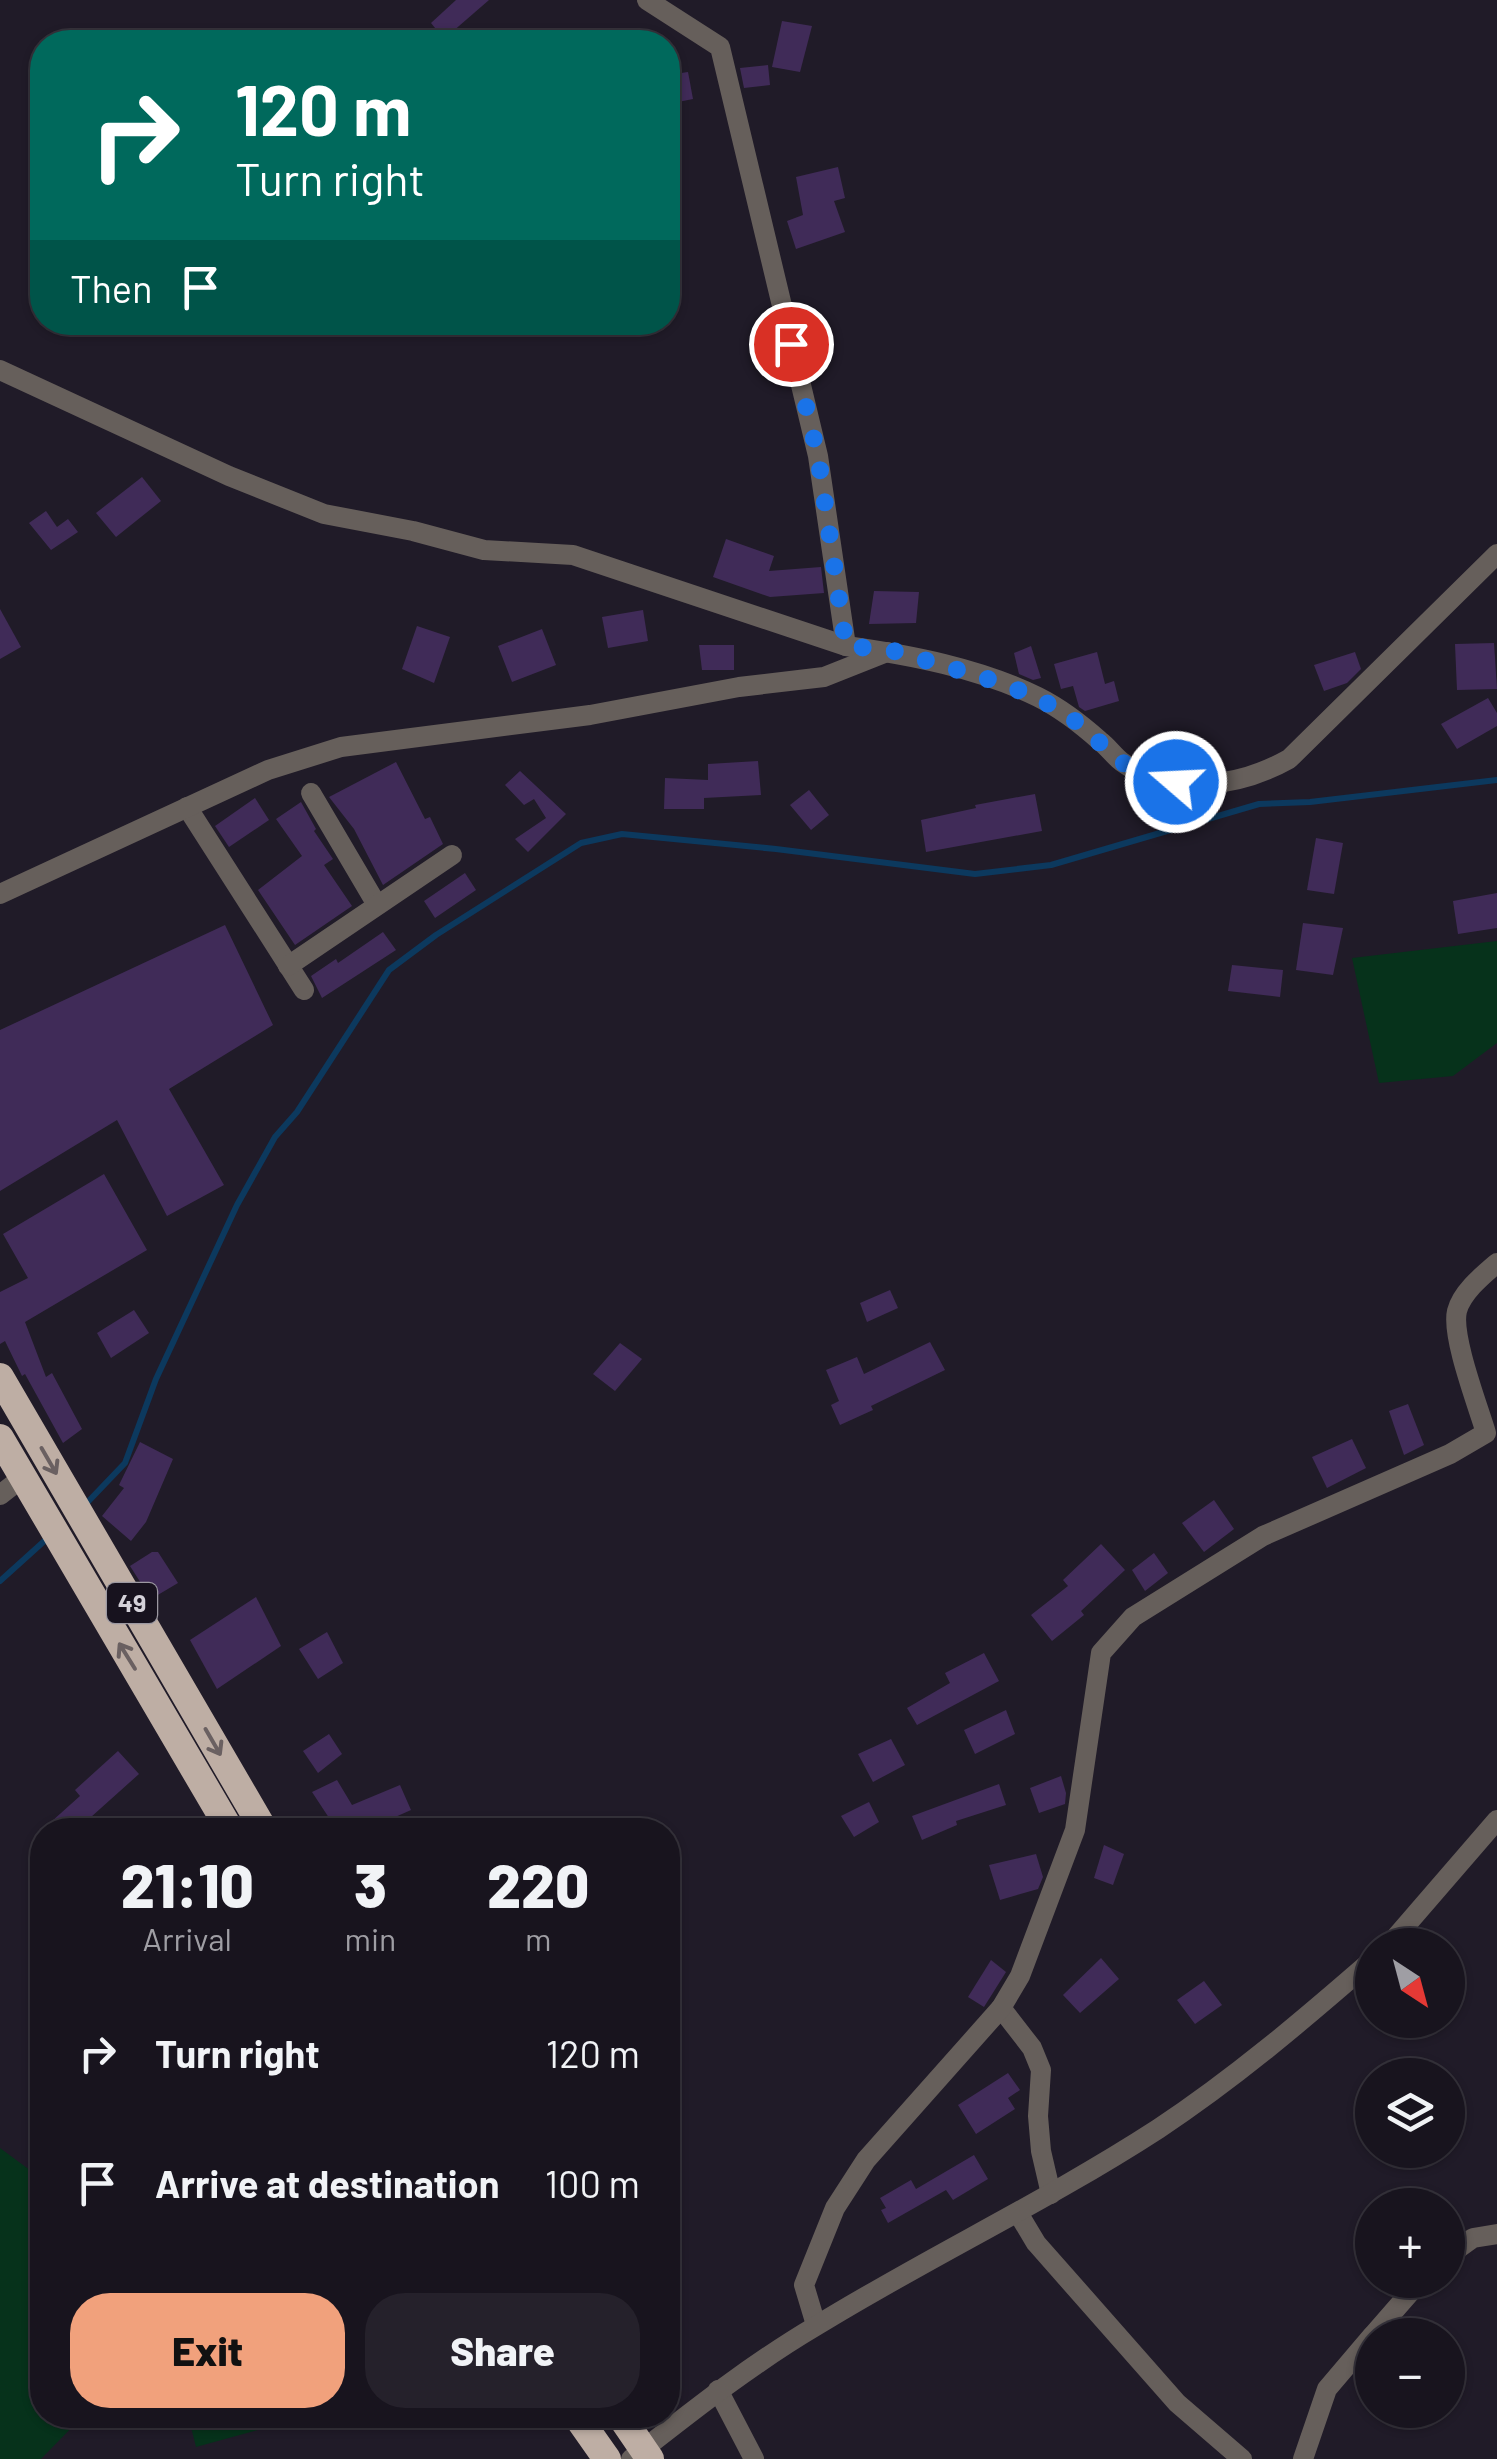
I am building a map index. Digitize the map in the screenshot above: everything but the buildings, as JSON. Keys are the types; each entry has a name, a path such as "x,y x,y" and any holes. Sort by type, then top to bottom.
{"highway":[{"name":"49","path":"0,1376 257,1818"},
{"name":"49","path":"0,1438 223,1818"},
{"path":"585,2428 606,2459"},
{"path":"627,2428 641,2456"}],"street":[{"path":"647,0 720,47 818,456 846,646"},
{"path":"0,370 229,476 324,514 413,530 484,550 573,555 846,646 891,650 985,678 1037,697 1074,720 1123,763 1176,782 1213,785 1262,774 1289,759 1497,554"},
{"path":"0,894 268,770 341,747 590,716 739,687 824,678 891,650"},
{"path":"311,793 377,905"},
{"path":"187,808 304,990"},
{"path":"288,966 452,854"},
{"path":"816,2325 804,2285 835,2208 866,2160 1001,2008 1020,1976 1075,1830 1100,1653 1134,1617 1263,1536 1450,1454 1486,1433 1460,1346 1457,1311 1476,1282 1497,1263"},
{"path":"0,1495 22,1477"},
{"path":"1404,1928 1497,1820"},
{"path":"680,2423 718,2390 816,2325 1018,2213 1158,2129 1264,2055 1355,1975"},
{"path":"1001,2008 1020,2030 1040,2070 1040,2134 1051,2194"},
{"path":"1018,2213 1036,2243 1177,2403 1242,2459"},
{"path":"1465,2244 1473,2238 1497,2234"},
{"path":"1388,2318 1406,2298"},
{"path":"1304,2459 1327,2389 1355,2357"},
{"path":"718,2390 754,2459"},
{"path":"641,2456 674,2428"}],"green space":[{"path":"1497,941 1497,1043 1453,1076 1379,1083 1352,958"},
{"path":"0,2148 30,2170 30,2428 71,2428 41,2459 0,2459"},
{"path":"191,2428 265,2428 196,2447"}],"waterway":[{"path":"83,1507 125,1463 156,1379 237,1205 275,1137 297,1112 389,970 436,935 581,843 622,834 975,874 1051,865 1259,804 1310,802 1497,780"},
{"path":"0,1581 51,1535"}],"route":[{"path":"791,344 818,456 846,646 891,650 1037,697 1104,743 1123,763 1176,782"}]}
